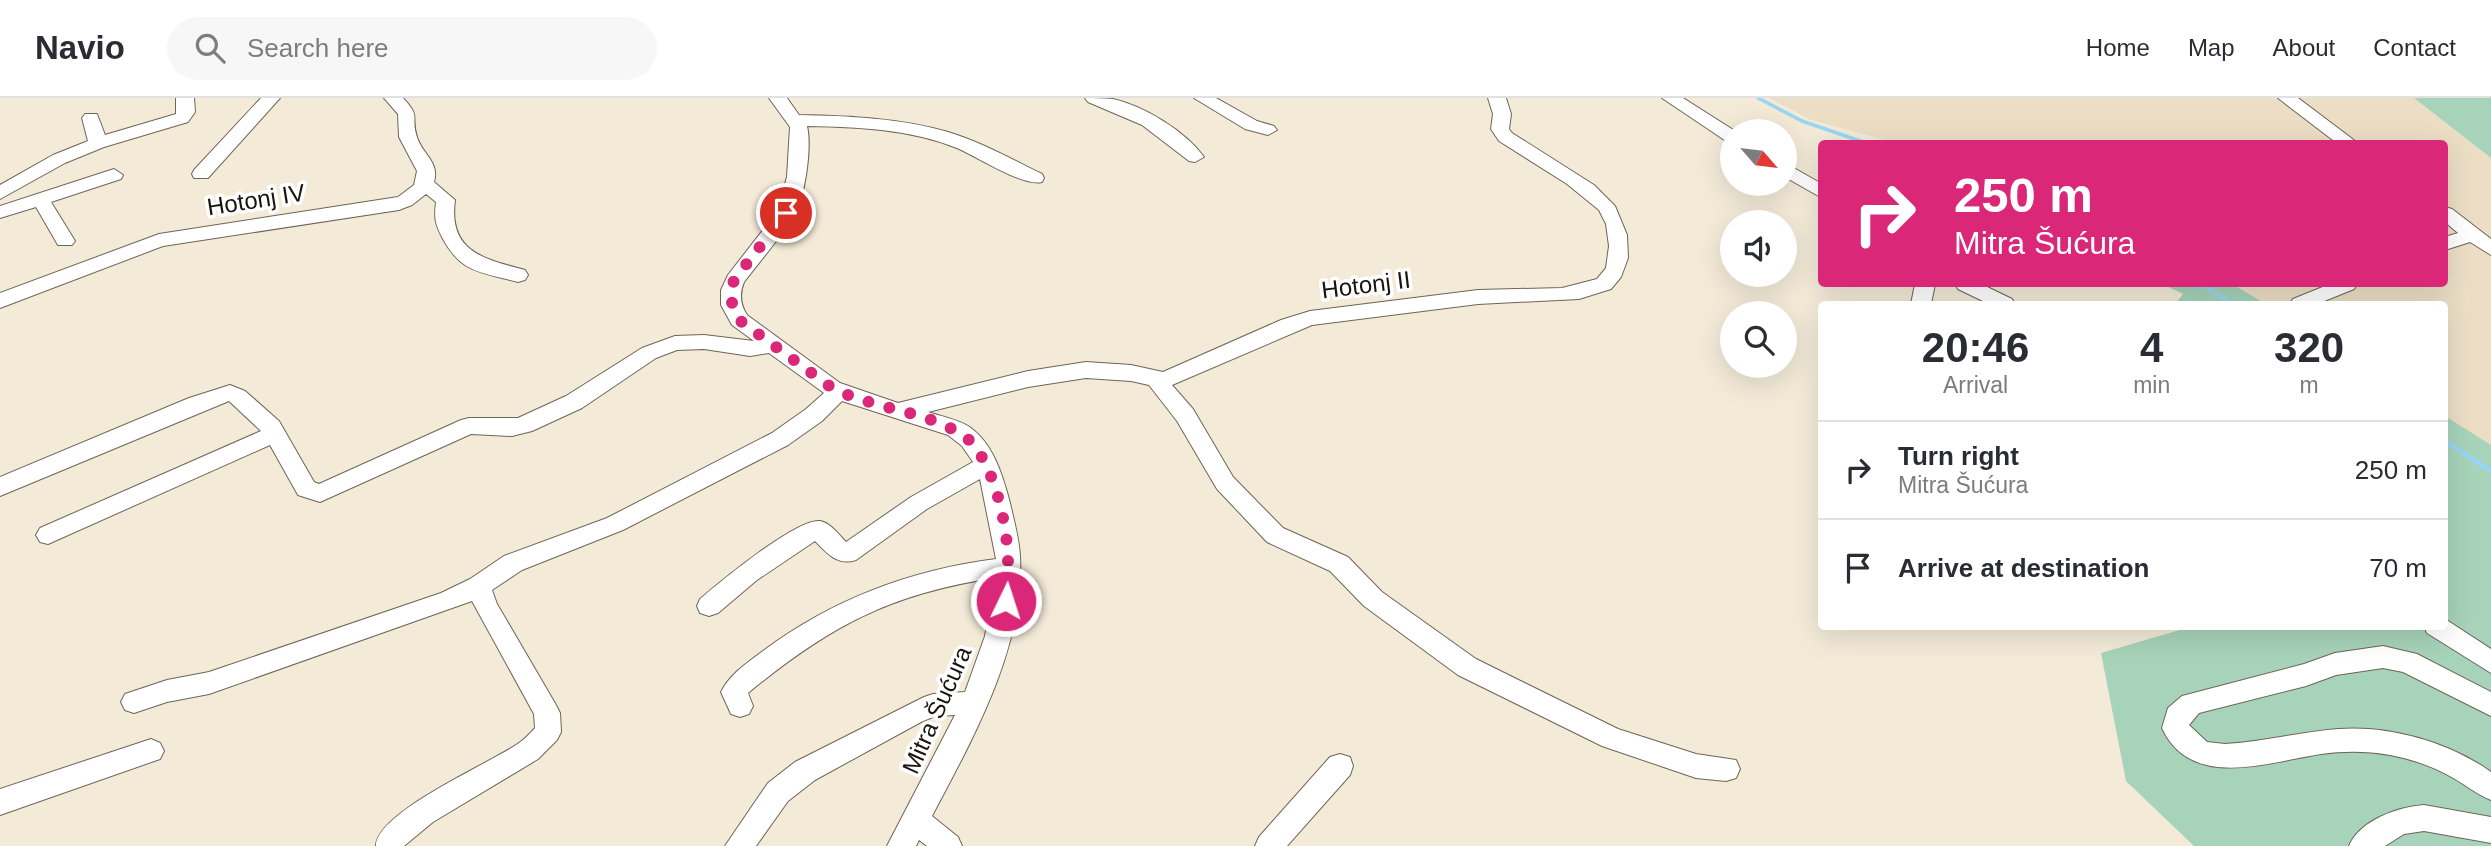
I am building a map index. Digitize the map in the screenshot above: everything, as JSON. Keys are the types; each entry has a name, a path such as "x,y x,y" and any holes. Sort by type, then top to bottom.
{"street":[{"path":"0,193 59,159 98,143 182,117 186,113 185,98"},
{"name":"Hotonj IV","path":"201,174 271,98"},
{"path":"392,98 407,113 406,134 424,163 425,184 446,200 443,221 461,254 479,265 518,275"},
{"path":"778,98 795,120 840,121 923,131 957,141 1035,178"},
{"path":"1094,98 1157,124 1195,157"},
{"path":"1203,98 1251,125 1268,130"},
{"name":"Hotonj II","path":"1156,380 1166,379 1288,325 1310,318 1480,297 1577,293 1605,283 1617,266 1617,234 1613,217 1597,197 1506,138 1500,129 1502,114 1497,98"},
{"path":"1671,98 1720,129"},
{"path":"2287,98 2345,140"},
{"path":"91,118 98,143"},
{"name":"Mitra Šućura","path":"795,120 800,140 796,177 786,213 734,280 731,306 739,320 839,391 961,432 987,465 1007,544 1006,601 999,634 972,703 901,846"},
{"path":"0,212 114,175"},
{"path":"1797,176 1818,190"},
{"name":"Hotonj IV","path":"0,302 159,240 399,204 418,193 425,184"},
{"path":"40,199 65,241"},
{"path":"2448,215 2491,248"},
{"path":"2448,243 2473,234"},
{"path":"1971,287 1999,301"},
{"path":"2307,301 2340,287"},
{"path":"0,488 222,394 237,396 275,434 306,489 320,493 470,426 512,428 524,425 574,402 649,353 675,343 704,342 750,349 773,345"},
{"path":"902,410 1028,379 1086,370 1131,373 1156,380 1185,415 1224,483 1275,534 1339,564 1373,599 1467,667 1611,738 1696,766 1726,769"},
{"path":"134,702 167,691 209,682 450,600 479,586 513,563 615,524 780,439 814,415 839,391"},
{"path":"48,535 275,434"},
{"path":"709,606 748,573 811,531 819,530 841,552 848,553 919,503 987,465"},
{"path":"740,706 734,692 738,686 843,614 878,597 923,582 1008,567"},
{"path":"390,846 390,840 423,813 529,751 548,732 547,713 486,606 479,586"},
{"path":"2442,630 2491,662"},
{"path":"2491,705 2408,662 2383,657 2335,664 2306,675 2191,704 2177,716 2175,728 2186,744 2206,754 2236,754 2355,739 2380,742 2434,757 2491,788"},
{"path":"739,846 778,792 805,771 933,705 972,703"},
{"path":"0,802 151,751"},
{"path":"1269,846 1340,766"},
{"path":"2363,846 2397,821 2420,816 2491,830"},
{"path":"916,820 948,846"}],"shaded area":[{"path":"1769,98 2414,98 2491,158 2491,445 2448,418 2448,301 2261,301 2237,287 2448,287 2448,140 1885,140 1811,120"}],"green space":[{"path":"2414,98 2491,98 2491,158"},
{"path":"2168,287 2237,287 2261,301 2177,301 2183,294"},
{"path":"2448,418 2491,445 2491,846 2194,846 2126,781 2101,653 2180,630 2448,630"}],"waterway":[{"path":"1758,98 1802,121 1857,140"},
{"path":"2206,287 2228,301"},
{"path":"2448,443 2491,471"}],"route":[{"path":"786,213 734,280 731,306 739,320 832,388 845,395 902,410 961,432 987,464 993,482 1007,544 1009,564 1006,601"}]}
